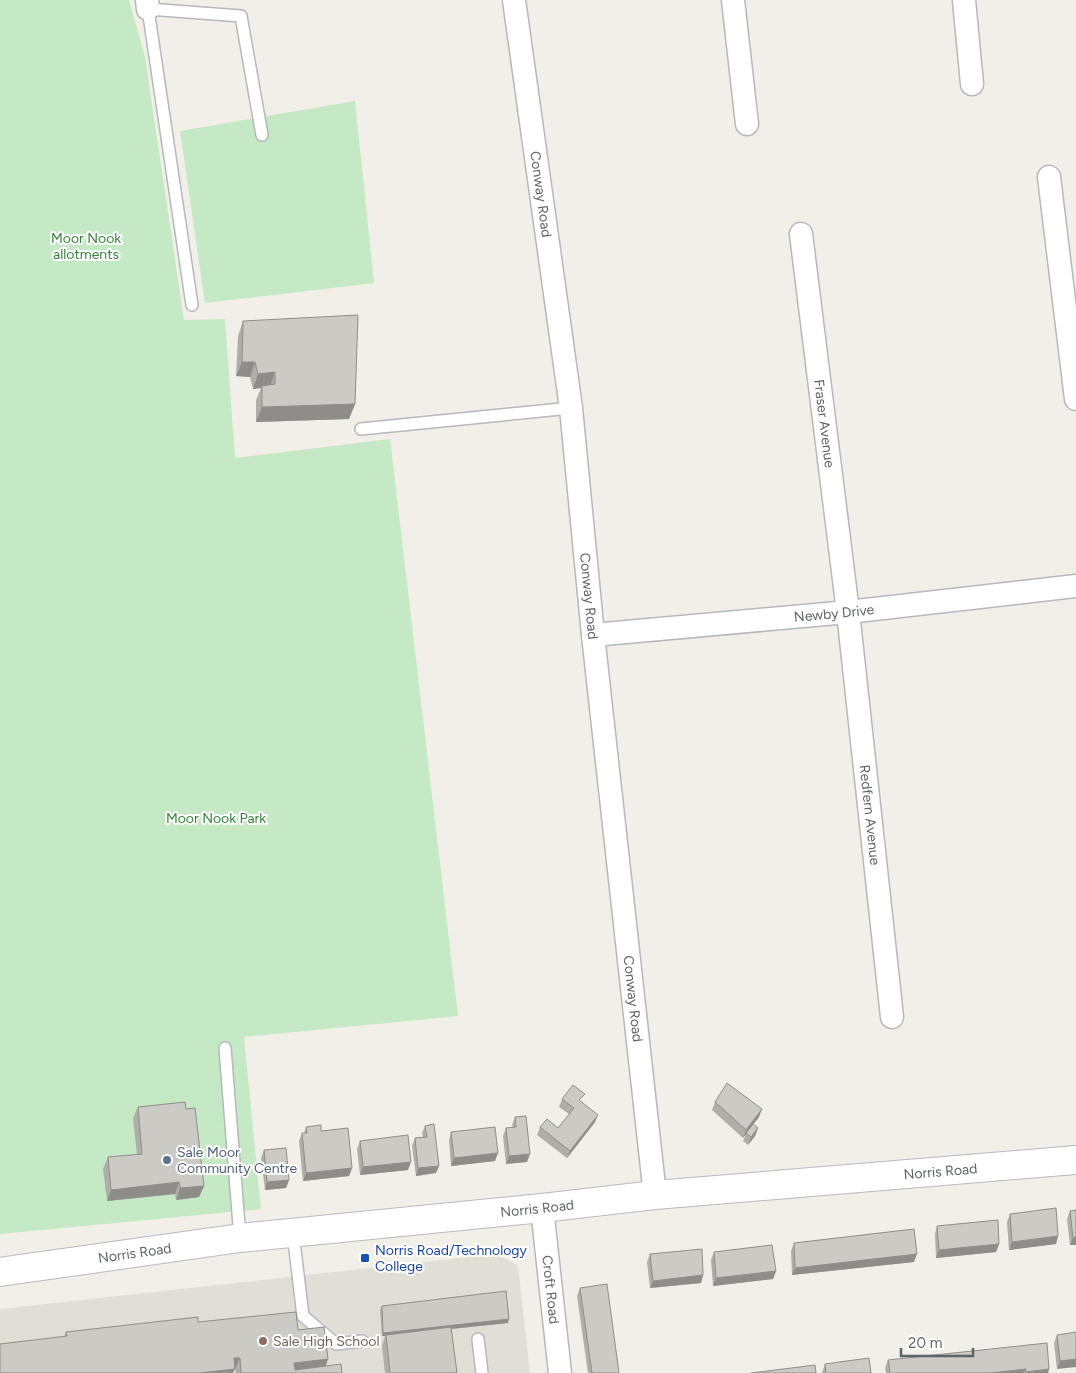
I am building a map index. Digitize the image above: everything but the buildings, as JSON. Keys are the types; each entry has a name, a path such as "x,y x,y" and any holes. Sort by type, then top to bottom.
{"street":[{"name":"Conway Road","path":"514,0 571,408 593,635 655,1194"},
{"path":"733,0 748,124"},
{"path":"964,0 972,84"},
{"path":"1049,178 1076,398"},
{"name":"Fraser Avenue","path":"801,234 848,612"},
{"name":"Newby Drive","path":"593,635 848,612 1076,586"},
{"name":"Redfern Avenue","path":"848,612 892,1017"},
{"name":"Norris Road","path":"0,1272 240,1238 542,1208 655,1194 1076,1160"},
{"name":"Croft Road","path":"542,1208 560,1373"}],"lane":[{"path":"192,305 148,5 241,16 262,135"},
{"path":"361,429 571,408"},
{"path":"225,1048 240,1238"},
{"path":"293,1233 303,1316 336,1344 362,1341"},
{"path":"478,1338 482,1373"}],"shaded area":[{"name":"Sale High School","path":"497,1254 518,1266 530,1373 0,1373 0,1309"}],"green space":[{"name":"Moor Nook Park","path":"0,0 129,0 145,57 184,320 225,319 235,458 390,439 458,1016 244,1037 261,1209 0,1234"},
{"path":"355,101 374,283 205,303 180,131"}],"place":[{"name":"Sale Moor Community Centre","path":"167,1160"},
{"name":"Norris Road/Technology College","path":"365,1258"},
{"name":"Sale High School","path":"263,1341"}],"park label":[{"name":"Moor Nook allotments","path":"86,246"}]}
